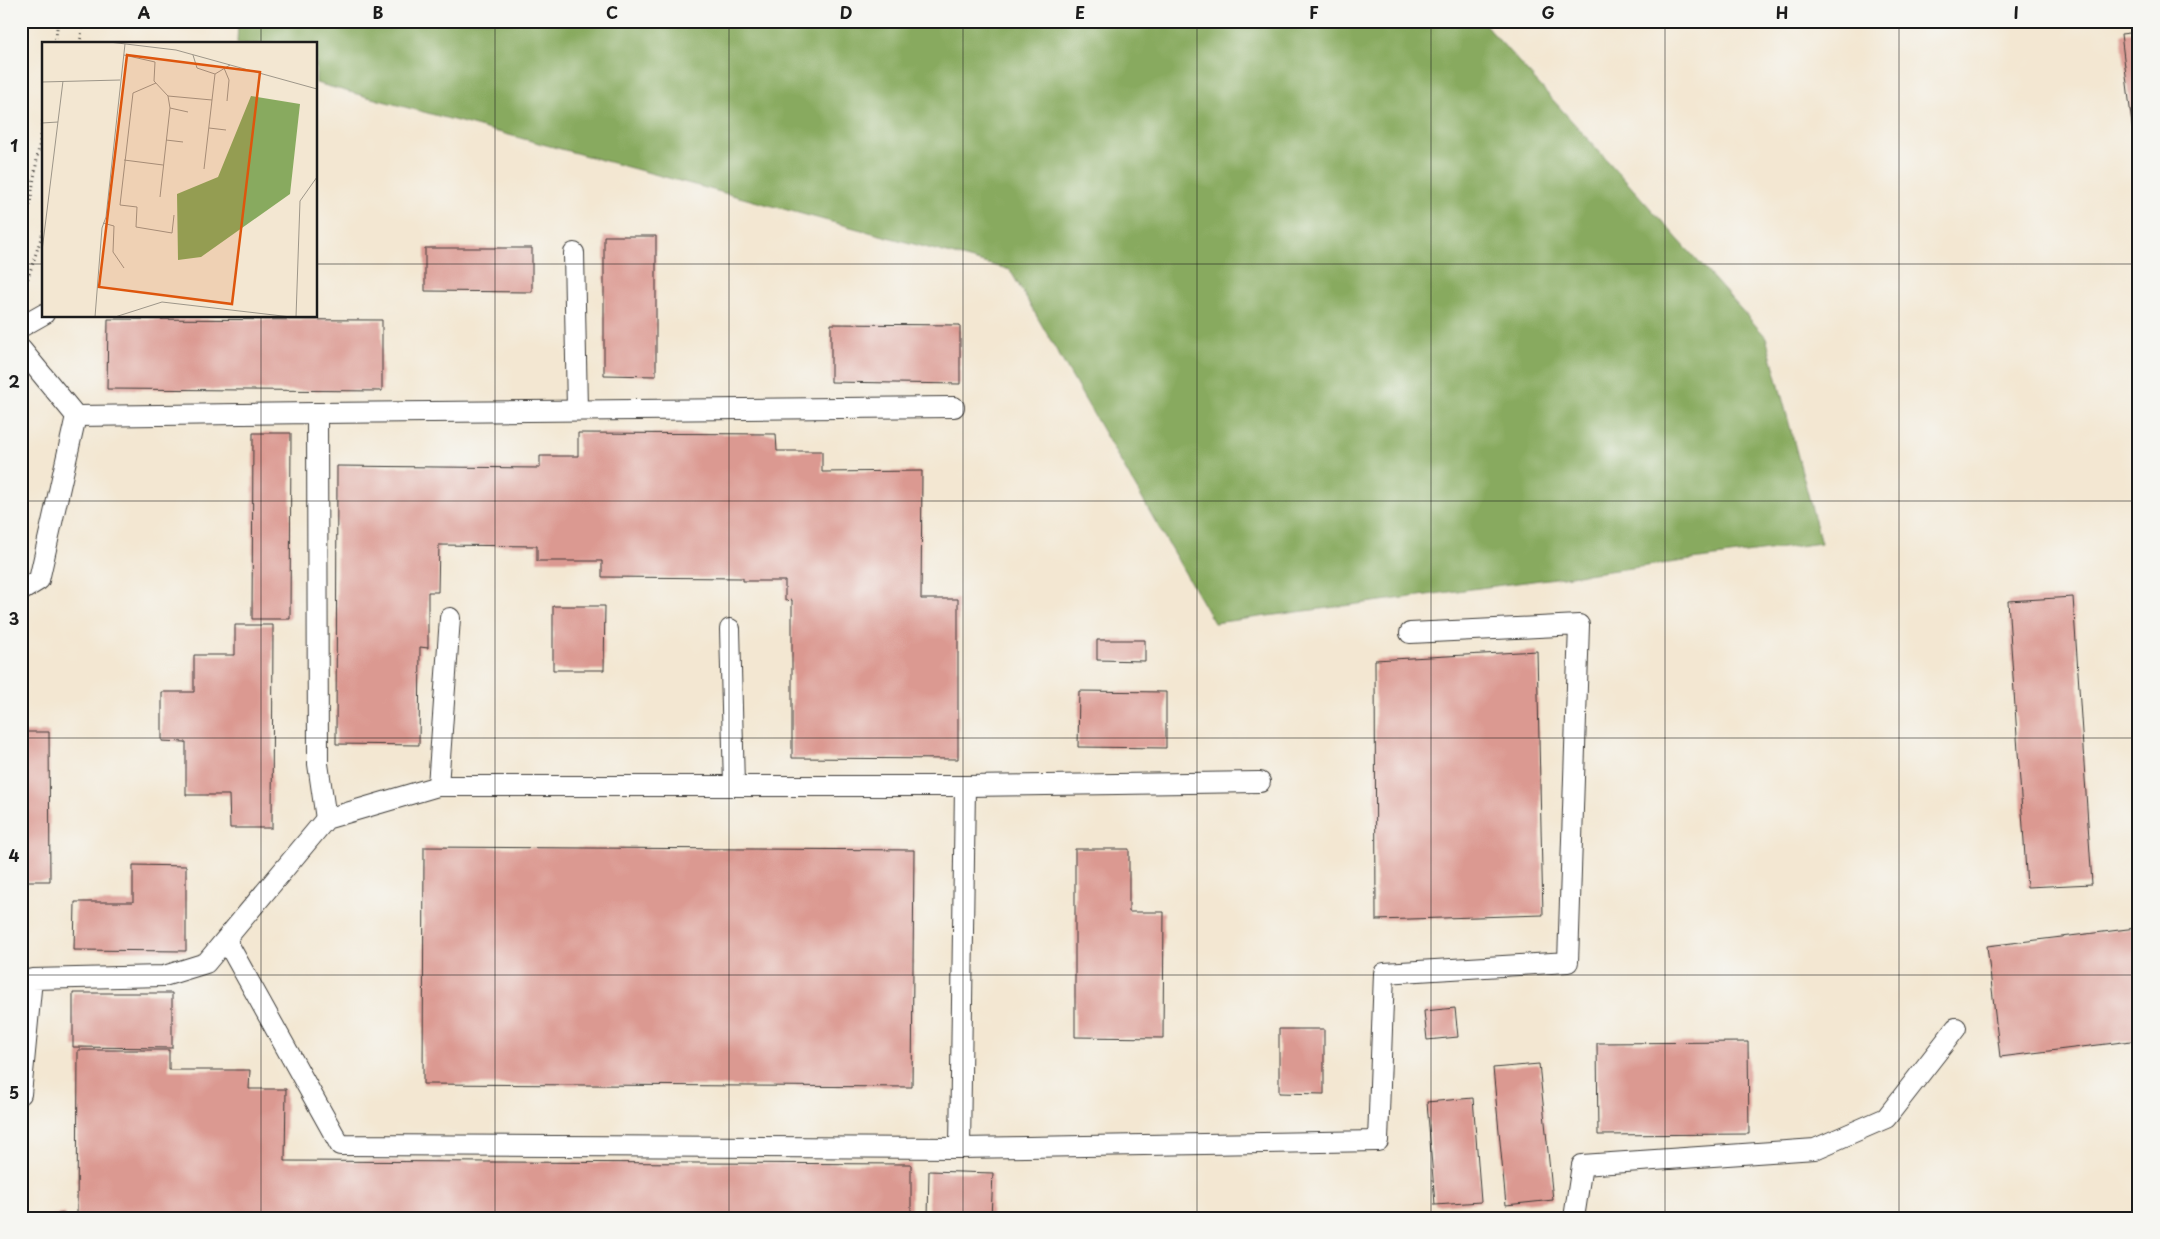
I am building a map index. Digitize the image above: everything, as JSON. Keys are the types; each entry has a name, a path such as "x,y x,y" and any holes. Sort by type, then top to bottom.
{"lane":[{"path":"574,253 576,410"},
{"path":"21,327 42,315"},
{"path":"21,349 76,416"},
{"path":"76,416 954,407"},
{"path":"317,413 318,764 326,819"},
{"path":"21,591 39,580 76,416"},
{"path":"438,786 450,618"},
{"path":"226,940 340,1145 960,1148 1378,1141 1384,973 1568,962 1579,625 1410,633"},
{"path":"730,629 734,786"},
{"path":"21,1094 32,979 164,976 206,963 326,819 438,786 965,786 1260,782"},
{"path":"960,1148 965,786"},
{"path":"1574,1218 1582,1165 1816,1149 1886,1118 1956,1028"}],"path":[{"path":"55,42 58,21"},
{"path":"80,42 83,21"},
{"path":"21,260 42,128"},
{"path":"21,298 42,235"}],"green space":[{"path":"238,21 1482,21 1766,337 1821,543 1214,623 1010,270 318,84 318,42 237,42"}],"building":[{"path":"2139,32 2139,132 2133,133 2121,34"},
{"path":"604,236 656,236 656,376 604,375"},
{"path":"425,248 532,248 532,292 425,291"},
{"path":"108,319 382,320 382,391 107,389"},
{"path":"831,324 960,325 960,384 831,382"},
{"path":"253,433 291,433 290,619 252,619"},
{"path":"578,433 776,434 777,451 822,451 822,472 922,471 921,599 958,599 958,759 792,758 792,600 785,601 785,581 743,581 743,578 602,577 602,561 537,561 537,546 439,545 438,592 428,592 428,648 420,647 419,745 336,744 337,466 540,468 540,456 578,456"},
{"path":"2073,597 2092,884 2027,887 2008,601"},
{"path":"553,606 605,606 604,670 553,670"},
{"path":"235,625 273,625 272,828 230,828 229,795 186,795 186,742 162,741 162,692 194,692 194,655 235,655"},
{"path":"1097,640 1145,640 1145,661 1097,660"},
{"path":"1537,651 1543,915 1376,920 1375,660"},
{"path":"1079,691 1166,692 1166,748 1078,747"},
{"path":"21,732 49,732 50,881 21,881"},
{"path":"424,847 914,850 912,1087 423,1084"},
{"path":"1075,849 1129,849 1129,912 1164,912 1163,1038 1075,1037"},
{"path":"133,865 186,866 186,951 74,950 75,902 133,902"},
{"path":"2136,928 2139,951 2139,1040 2000,1057 1987,946"},
{"path":"73,993 172,993 172,1048 73,1047"},
{"path":"1455,1008 1458,1037 1427,1040 1424,1011"},
{"path":"1279,1029 1324,1029 1324,1094 1279,1093"},
{"path":"1748,1042 1749,1134 1598,1135 1597,1043"},
{"path":"78,1050 169,1050 169,1070 250,1070 249,1089 286,1089 285,1161 911,1164 911,1218 77,1218"},
{"path":"1539,1064 1553,1200 1506,1205 1493,1068"},
{"path":"1473,1098 1481,1202 1435,1205 1427,1102"},
{"path":"929,1171 993,1173 991,1218 928,1218"},
{"path":"65,1213 66,1218 42,1218 42,1217"}]}
